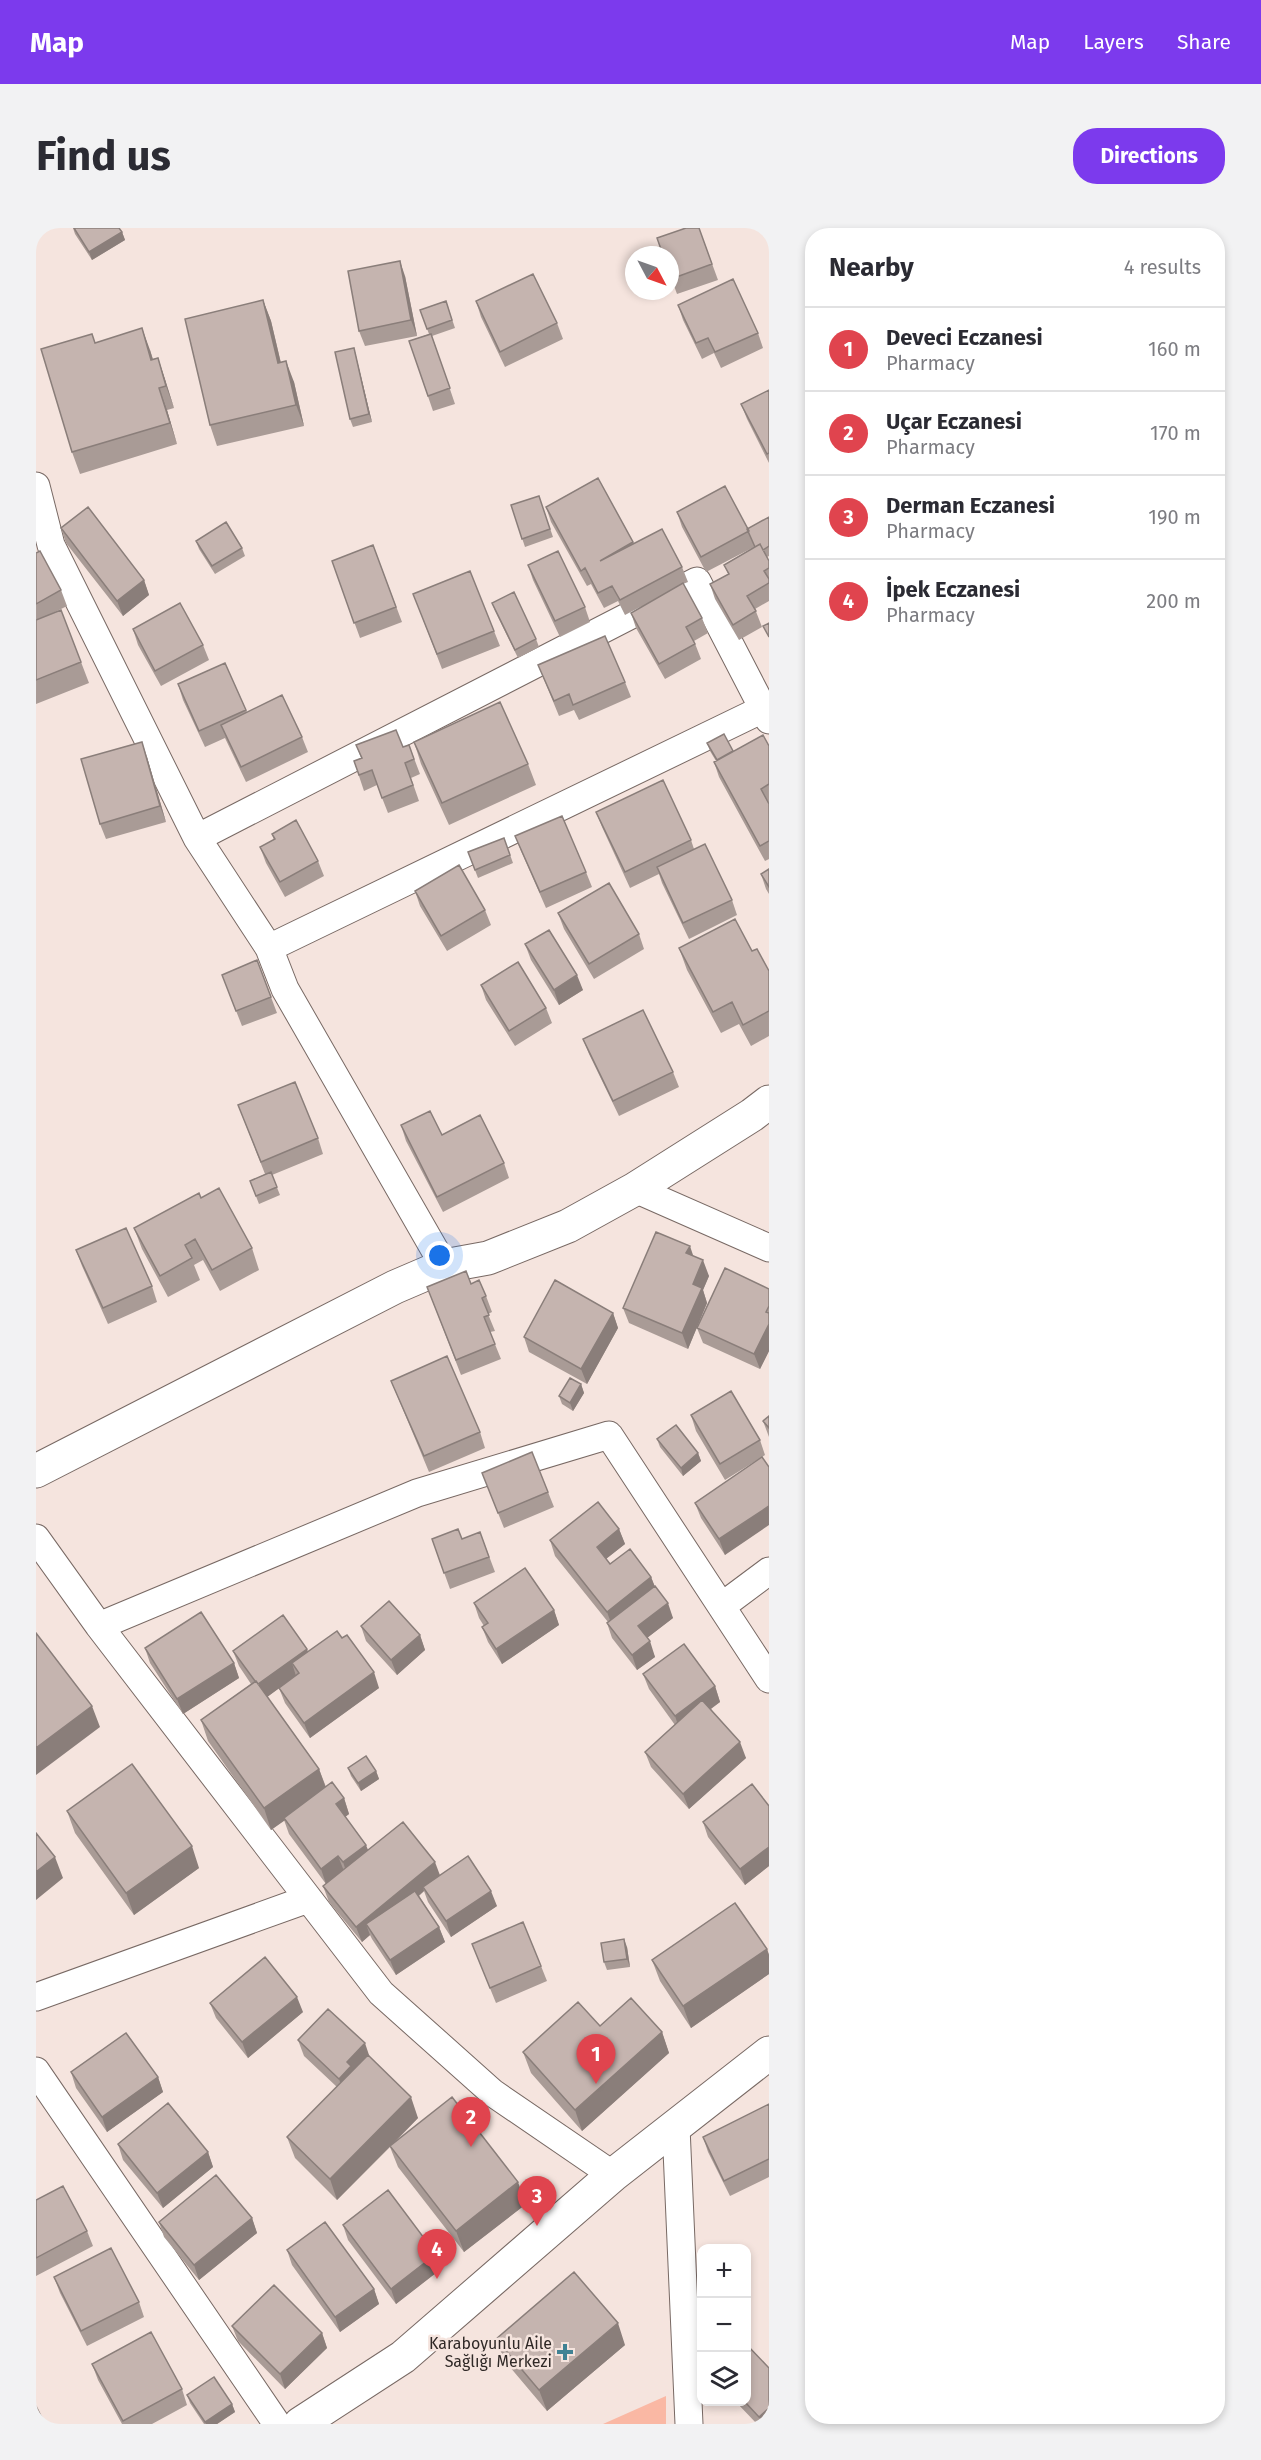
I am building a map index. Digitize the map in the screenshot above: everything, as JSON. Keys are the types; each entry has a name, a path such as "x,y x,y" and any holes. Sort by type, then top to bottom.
{"street":[{"path":"36,486 51,545 197,838 269,948 285,989 444,1266"},
{"path":"197,838 697,581 766,714 269,948"},
{"path":"36,1471 394,1287 444,1266 488,1257 568,1226 635,1189 752,1115 769,1101"},
{"path":"635,1189 769,1248"},
{"path":"99,1626 417,1493 609,1435 769,1679"},
{"path":"36,1538 99,1626 381,1993 493,2093 613,2175"},
{"path":"722,1606 769,1571"},
{"path":"36,1997 308,1899"},
{"path":"300,2424 403,2358 613,2175 769,2053"},
{"path":"36,2072 277,2424"},
{"path":"676,2127 689,2424"}],"shaded area":[{"path":"666,2396 666,2424 603,2424"}],"building":[{"path":"74,228 119,228 122,232 89,252"},
{"path":"686,228 699,228 712,264 679,276 679,246 660,246 657,238"},
{"path":"400,261 411,320 359,331 348,271"},
{"path":"533,274 557,323 500,352 476,301"},
{"path":"733,279 758,333 715,352 708,338 696,343 678,305"},
{"path":"263,300 278,363 286,361 296,405 210,425 185,319"},
{"path":"446,301 452,320 427,329 420,310"},
{"path":"142,328 151,360 158,358 166,386 159,388 170,423 72,452 41,349 92,334 95,343"},
{"path":"431,334 450,388 428,396 409,341"},
{"path":"354,348 369,414 350,419 335,352"},
{"path":"769,390 769,453 767,454 741,404"},
{"path":"598,478 633,542 600,561 662,529 682,567 620,600 612,586 598,593 585,568 581,571 546,507"},
{"path":"725,486 749,531 701,557 677,512"},
{"path":"539,496 550,529 522,539 511,505"},
{"path":"88,507 144,580 117,601 61,528"},
{"path":"769,517 769,546 763,550 760,544 755,547 747,529"},
{"path":"226,522 242,548 212,566 196,541"},
{"path":"760,544 769,561 769,568 764,571 769,583 747,596 756,611 733,625 710,584 729,574 724,565"},
{"path":"373,545 396,607 354,623 332,561"},
{"path":"40,551 61,590 36,604 36,553"},
{"path":"558,551 585,607 555,621 528,565"},
{"path":"470,571 494,631 437,654 413,594"},
{"path":"683,583 702,618 686,627 695,644 659,664 631,613"},
{"path":"514,592 536,639 515,650 492,603"},
{"path":"180,603 203,645 155,671 133,629"},
{"path":"61,610 81,662 36,680 36,620"},
{"path":"769,623 769,637 763,626"},
{"path":"605,636 625,682 573,705 569,694 554,701 538,665"},
{"path":"225,663 246,710 199,731 178,684"},
{"path":"282,695 302,737 241,767 221,725"},
{"path":"500,702 528,764 442,803 414,742"},
{"path":"396,730 403,747 409,745 414,759 405,763 413,785 382,798 372,770 359,775 354,761 362,758 356,745"},
{"path":"724,734 733,751 717,760 707,743"},
{"path":"763,735 769,746 769,784 761,789 769,804 769,841 760,846 714,762"},
{"path":"142,742 160,806 100,824 81,759"},
{"path":"663,780 691,840 625,872 596,812"},
{"path":"562,816 586,872 540,892 515,836"},
{"path":"296,820 318,861 280,882 260,847 275,839 272,834"},
{"path":"504,838 510,855 475,870 468,852"},
{"path":"705,844 732,900 683,923 657,867"},
{"path":"459,865 485,910 441,936 415,891"},
{"path":"769,869 769,887 761,874"},
{"path":"609,883 639,934 589,964 558,913"},
{"path":"735,919 752,951 757,949 769,971 769,1011 743,1025 732,1002 713,1012 679,948"},
{"path":"549,930 577,975 554,990 525,944"},
{"path":"257,960 271,997 236,1011 222,975"},
{"path":"518,962 546,1008 509,1031 481,985"},
{"path":"643,1010 673,1072 613,1101 583,1039"},
{"path":"295,1082 318,1138 261,1162 238,1105"},
{"path":"430,1111 442,1135 480,1115 504,1163 437,1197 401,1125"},
{"path":"271,1172 277,1187 256,1196 250,1181"},
{"path":"219,1188 252,1248 212,1270 195,1239 185,1245 192,1258 160,1276 134,1228 199,1193 201,1198"},
{"path":"126,1228 152,1286 103,1308 76,1250"},
{"path":"656,1232 690,1246 686,1253 703,1260 693,1284 702,1288 682,1333 623,1308"},
{"path":"725,1268 769,1289 769,1306 766,1312 769,1313 769,1324 754,1354 697,1328"},
{"path":"466,1271 471,1284 479,1280 486,1296 482,1298 489,1315 484,1317 495,1344 456,1360 427,1287"},
{"path":"555,1280 613,1313 581,1369 524,1337"},
{"path":"447,1356 480,1432 424,1456 391,1381"},
{"path":"570,1378 581,1384 570,1403 559,1396"},
{"path":"731,1391 760,1440 720,1464 691,1415"},
{"path":"769,1416 769,1428 763,1421"},
{"path":"676,1425 698,1453 681,1468 657,1439"},
{"path":"532,1452 548,1492 498,1513 482,1473"},
{"path":"762,1457 769,1467 769,1506 719,1539 695,1503"},
{"path":"598,1502 619,1529 597,1547 610,1564 630,1549 651,1577 607,1612 550,1540"},
{"path":"458,1529 462,1539 480,1532 489,1557 444,1573 432,1539"},
{"path":"525,1568 554,1610 496,1649 482,1627 488,1623 474,1603"},
{"path":"655,1586 668,1603 638,1626 650,1641 632,1655 607,1623"},
{"path":"389,1601 420,1635 391,1660 361,1626"},
{"path":"201,1612 234,1663 177,1699 145,1648"},
{"path":"283,1615 307,1649 258,1684 233,1651"},
{"path":"337,1631 342,1638 347,1635 374,1672 304,1723 279,1688 299,1673 292,1663"},
{"path":"36,1633 92,1706 36,1748"},
{"path":"684,1644 715,1686 675,1716 643,1674"},
{"path":"256,1681 319,1769 264,1808 201,1720"},
{"path":"702,1700 740,1742 683,1794 645,1752"},
{"path":"366,1756 376,1771 358,1783 348,1768"},
{"path":"132,1764 192,1846 126,1893 67,1811"},
{"path":"332,1782 344,1798 336,1804 366,1845 343,1862 338,1856 321,1869 284,1818"},
{"path":"752,1784 769,1806 769,1847 740,1869 703,1822"},
{"path":"403,1822 435,1862 356,1927 323,1886"},
{"path":"36,1833 55,1857 36,1872"},
{"path":"468,1856 491,1891 446,1921 423,1887"},
{"path":"415,1891 439,1927 390,1960 366,1924"},
{"path":"735,1903 767,1949 683,2006 652,1960"},
{"path":"523,1922 541,1966 490,1988 472,1944"},
{"path":"624,1939 627,1959 604,1962 601,1943"},
{"path":"265,1957 297,1997 242,2042 210,2003"},
{"path":"631,1998 662,2032 575,2110 523,2052 578,2002 600,2026"},
{"path":"328,2009 365,2043 347,2062 351,2066 339,2079 298,2040"},
{"path":"126,2033 158,2077 102,2117 71,2072"},
{"path":"368,2055 411,2097 330,2179 287,2137"},
{"path":"452,2097 518,2182 456,2231 390,2146"},
{"path":"168,2103 208,2152 157,2193 118,2144"},
{"path":"769,2104 769,2159 724,2181 703,2137"},
{"path":"216,2175 252,2218 194,2265 159,2222"},
{"path":"63,2186 87,2231 36,2258 36,2200"},
{"path":"388,2190 436,2254 391,2289 343,2225"},
{"path":"325,2222 374,2289 335,2317 287,2250"},
{"path":"111,2248 139,2302 81,2331 54,2277"},
{"name":"Karaboyunlu Aile Sağlığı Merkezi","path":"574,2272 618,2323 539,2390 496,2339"},
{"path":"274,2285 322,2333 280,2374 232,2326"},
{"path":"151,2332 182,2389 123,2421 92,2364"},
{"path":"751,2349 769,2368 769,2408 759,2417 749,2406 751,2406"},
{"path":"214,2377 232,2404 205,2422 187,2395"},
{"path":"36,2406 45,2424 36,2424"}],"place":[{"name":"Deveci Eczanesi","path":"596,2084"},
{"name":"Uçar Eczanesi","path":"471,2147"},
{"name":"Derman Eczanesi","path":"537,2226"},
{"name":"İpek Eczanesi","path":"437,2279"},
{"name":"Karaboyunlu Aile Sağlığı Merkezi","path":"565,2352"}]}
